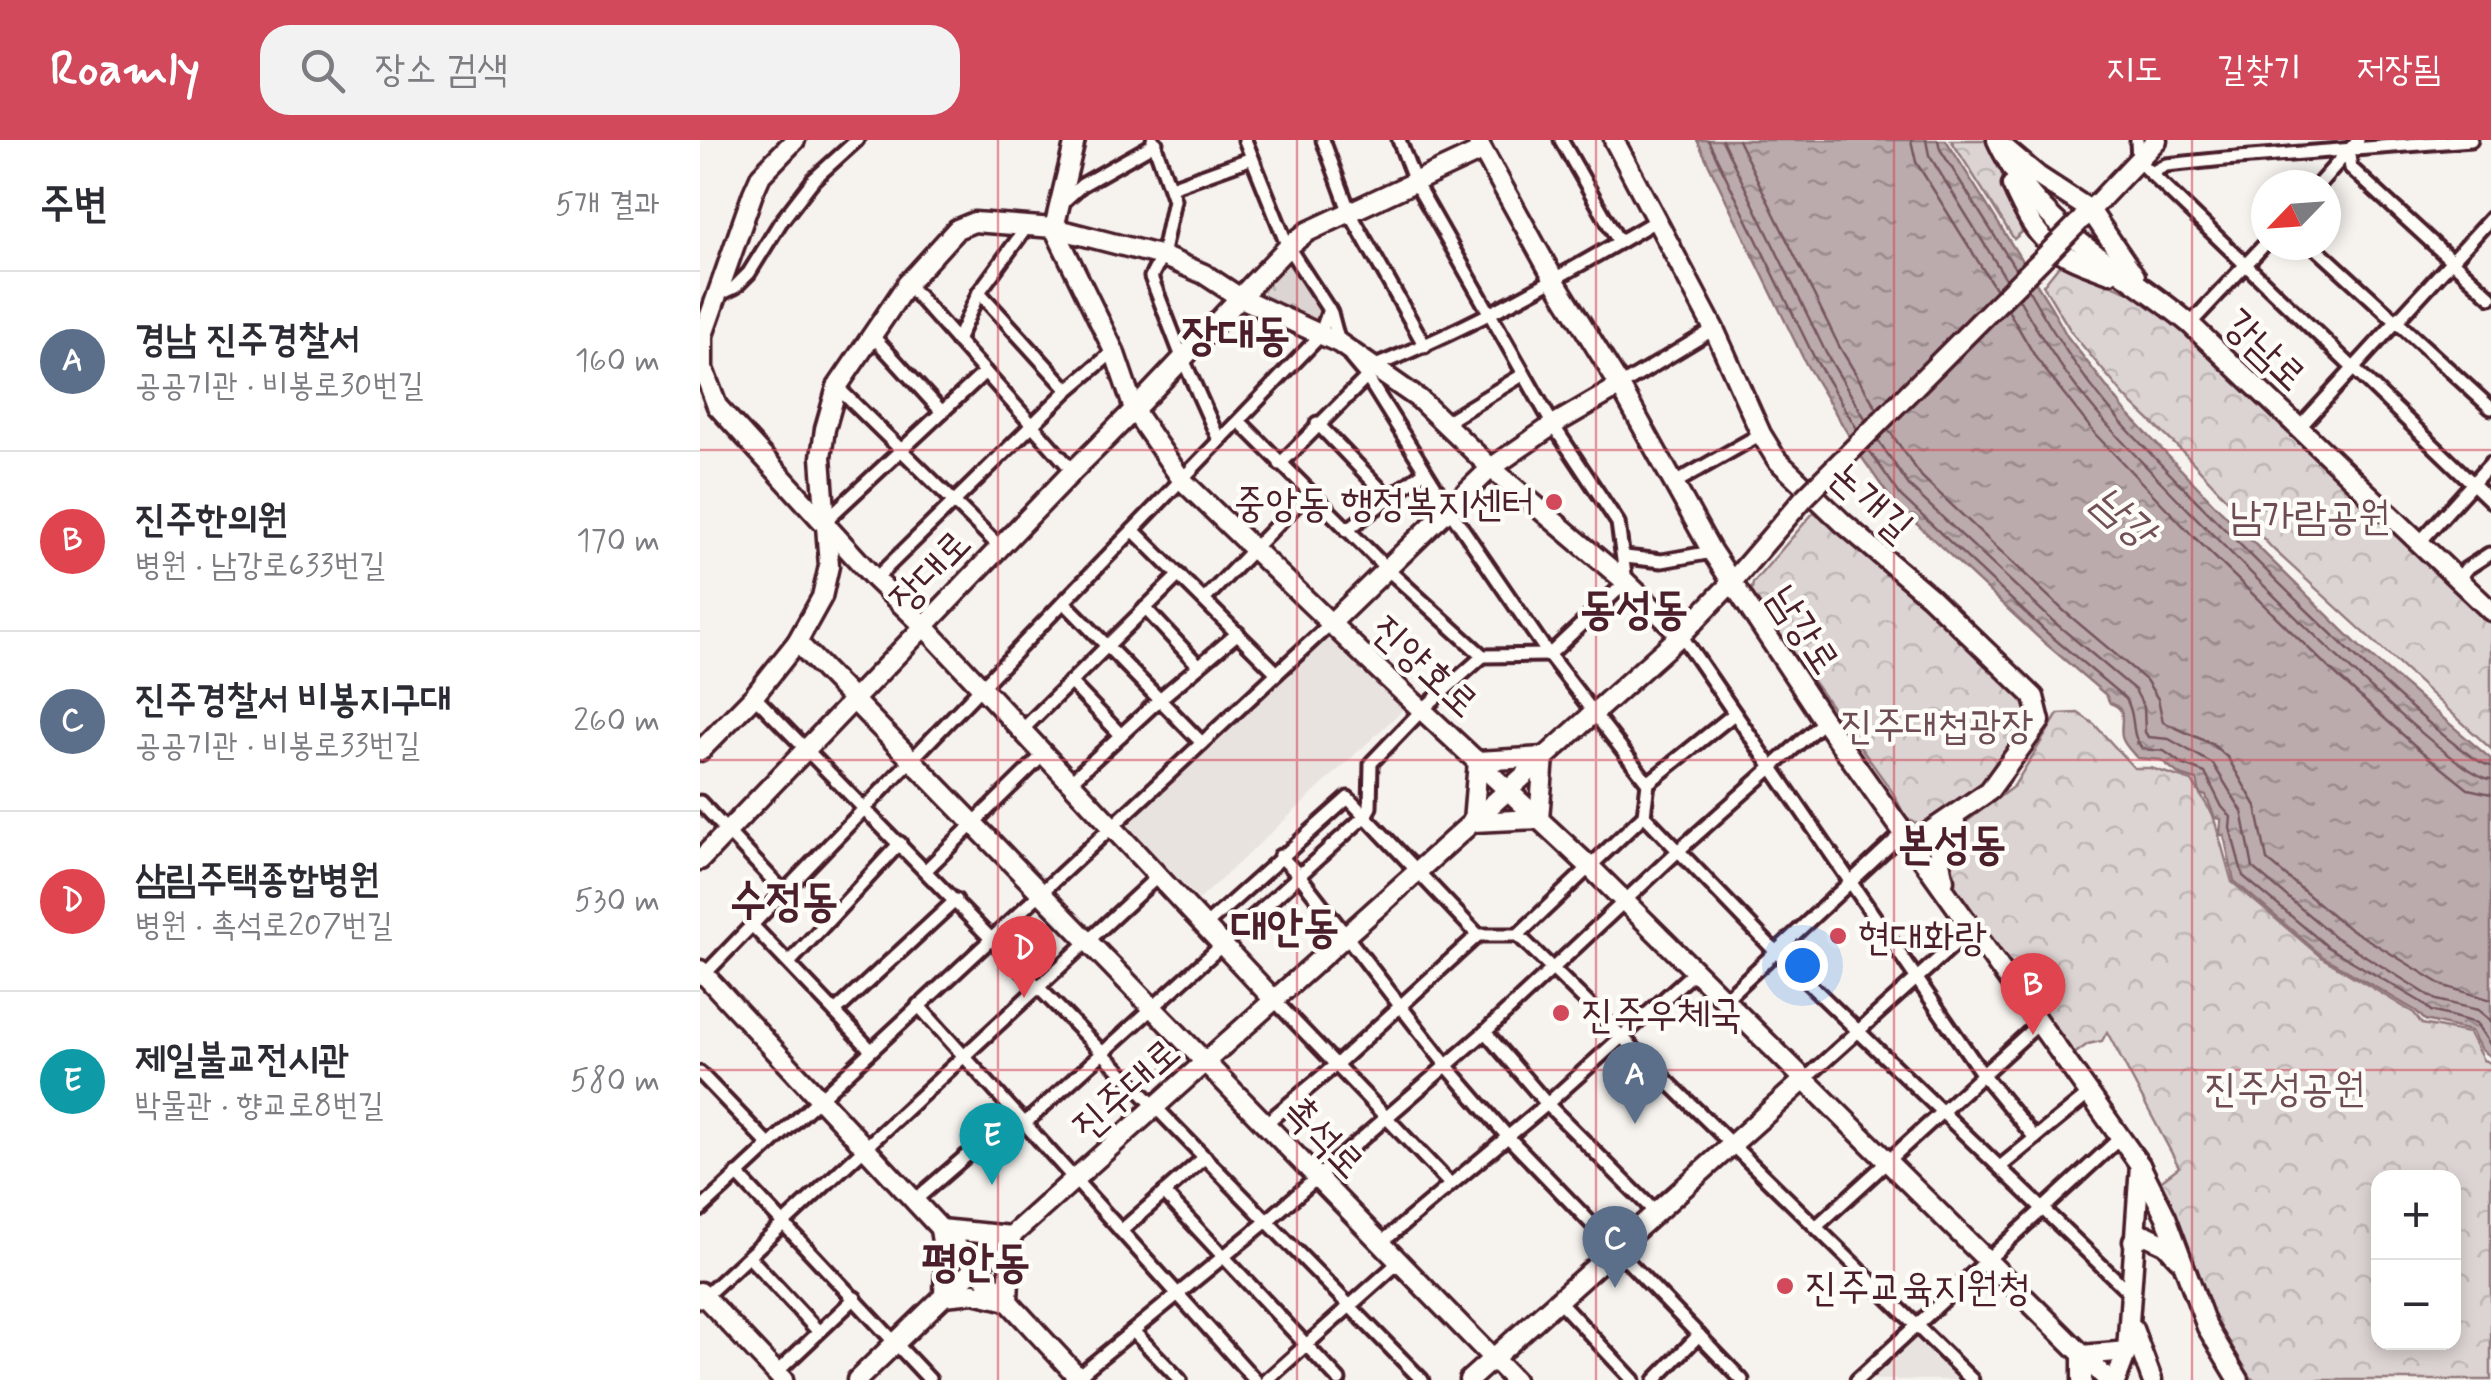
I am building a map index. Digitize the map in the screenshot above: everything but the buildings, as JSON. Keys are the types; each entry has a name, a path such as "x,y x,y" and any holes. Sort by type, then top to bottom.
{"street":[{"path":"795,140 756,185 714,297 703,336 703,369 717,406 875,579 982,687 1450,1184"},
{"path":"714,297 735,287 750,272 780,223 814,179 858,140"},
{"path":"1054,228 1075,140"},
{"path":"1244,140 1288,247 1329,309 1339,344"},
{"path":"1323,140 1350,213 1424,346"},
{"path":"914,1201 966,1156 1024,1124 1365,816 1370,807 1371,763 1422,710 1483,656 1548,655 1626,582 1618,523 1524,374 1415,182 1399,140"},
{"path":"1561,140 1619,242"},
{"name":"논개길","path":"1614,140 1714,329 1761,434 1777,460 1929,596 2034,697 2040,721 1989,791 1908,838"},
{"path":"2137,140 2144,167 2491,501"},
{"name":"진주대로","path":"856,1380 944,1296 1680,635 1804,498 2084,217 2144,167 2157,140"},
{"path":"2144,167 2353,145 2471,140"},
{"path":"1997,141 2084,217 2140,284"},
{"path":"1997,141 2000,158 2030,225 2061,255 2140,284"},
{"path":"1060,205 1082,184 1156,142 1174,200 1162,256 1152,277 1219,440"},
{"name":"장대로","path":"700,860 1073,471 1135,412 1288,247 1307,232 1415,182 1479,145"},
{"name":"남강로","path":"1479,145 1712,552 1824,721 2140,1165 2166,1217 2207,1327 2239,1380"},
{"path":"2331,170 2353,145"},
{"path":"2353,145 2351,168 2491,297"},
{"path":"1171,187 1252,158"},
{"path":"2299,428 2491,218"},
{"path":"1280,464 1371,372 1555,282 1657,220"},
{"path":"700,751 754,696 797,642 822,597 828,566 821,458 837,388 907,284 957,229 974,222 1054,228 1162,256 1339,344 1371,372 1444,423 1626,582 1680,635 1984,1075 2035,1138"},
{"path":"957,340 979,292 1026,228"},
{"name":"진양호로","path":"1054,228 1114,351 1135,412 1182,480 1589,866 2108,1380"},
{"path":"2190,324 2251,259"},
{"path":"2329,260 2491,408"},
{"path":"907,284 1073,471"},
{"name":"강남로","path":"2140,284 2190,324 2489,607"},
{"path":"979,292 1068,390"},
{"path":"1329,309 1320,336 701,974 1008,1300 1077,1379 1485,1032 1824,721"},
{"path":"701,1207 1278,673 1491,468 1553,424 1714,329"},
{"path":"871,334 942,412"},
{"path":"875,579 1068,390 1114,351"},
{"path":"824,522 986,372"},
{"path":"1371,372 1449,509 1548,655 1648,783"},
{"path":"1120,374 1137,382 1158,384"},
{"path":"1444,423 1524,374"},
{"path":"837,388 1000,547"},
{"path":"1239,421 1388,570 1483,656"},
{"path":"1317,424 1390,498"},
{"path":"1674,484 1761,434"},
{"path":"2419,543 2491,463"},
{"path":"1347,530 1425,470"},
{"path":"1204,600 1308,492"},
{"path":"1134,530 1278,673"},
{"path":"1625,557 1662,561 1712,552"},
{"path":"2458,580 2466,569 2488,554"},
{"path":"1022,730 1179,575"},
{"path":"1064,602 1202,743"},
{"path":"1146,608 1199,666"},
{"path":"1070,782 1238,633"},
{"name":"촉석로","path":"797,642 1514,1380"},
{"path":"1070,682 1120,735"},
{"path":"754,696 1422,1380"},
{"path":"1265,1124 1478,935 1518,935 1644,816 1648,783 1734,714"},
{"path":"926,870 1044,754"},
{"path":"1544,757 1539,819 1473,822 1478,761 1544,757"},
{"path":"1204,926 1348,798 1478,935"},
{"path":"700,802 784,892"},
{"path":"1948,895 1938,861 1939,848 1948,827 1974,802"},
{"path":"1644,816 1776,951 2129,1292"},
{"path":"1723,1000 1850,880 1908,838"},
{"path":"788,963 900,844"},
{"path":"1280,856 1508,1137 1742,1380"},
{"path":"855,1298 818,1332 780,1377 701,1297 750,1258 962,1055 1158,876"},
{"path":"835,1012 956,900"},
{"path":"1469,1380 1957,942 1962,915"},
{"path":"751,924 870,1050"},
{"path":"1518,935 1972,1380"},
{"path":"1957,942 1982,944"},
{"path":"1380,1242 1547,1104 1694,972"},
{"path":"918,1005 1256,1380"},
{"path":"1817,1226 2038,1024"},
{"path":"1485,1032 1547,1104 1656,1212"},
{"path":"700,1073 769,1145"},
{"path":"2000,1167 2090,1092"},
{"path":"1857,1380 2121,1137"},
{"path":"1121,1231 1205,1156"},
{"path":"2116,1380 2127,1352 2140,1165"},
{"path":"737,1174 930,1380"},
{"path":"1164,1193 1340,1380"},
{"path":"940,1230 1012,1236 1008,1300"},
{"path":"940,1230 945,1262 944,1296 974,1293 1008,1300"},
{"path":"2134,1241 2146,1235 2165,1244 2180,1260"},
{"path":"750,1258 818,1332"},
{"path":"1267,1380 1399,1262"},
{"path":"1558,1300 1633,1380"},
{"path":"2130,1320 2152,1380"},
{"path":"1134,1331 1180,1380"},
{"path":"1655,1380 1699,1334"},
{"path":"2082,1380 2082,1355 2127,1352"}],"shaded area":[{"path":"1332,636 1404,709 1199,900 1124,822 1319,637"},
{"path":"1916,1335 1961,1380 1866,1380"}],"green space":[{"path":"1951,140 1990,140 2022,232 2014,239"},
{"path":"1288,247 1329,309 1320,336 1239,297"},
{"name":"남가람공원","path":"2060,264 2152,301 2491,616 2491,749 2273,549 2185,454 2126,398 2072,333 2043,285"},
{"name":"진주대첩광장","path":"1814,512 1938,615 2021,697 2030,718 1987,787 1922,826 1906,818 1893,793 1751,594 1753,583"},
{"name":"진주성공원","path":"2078,713 2094,724 2134,768 2151,768 2192,781 2213,815 2232,882 2321,957 2414,1013 2422,1024 2469,1033 2483,1060 2491,1063 2491,1380 2253,1380 2225,1342 2207,1307 2159,1182 2179,1167 2107,1032 2102,1041 2088,1044 2070,1057 1949,880 1944,844 1962,825 2014,786 2058,714"}],"water":[{"name":"남강","path":"1697,140 1946,140 2067,336 2126,412 2361,648 2491,759 2491,1057 2481,1050 2471,1031 2425,1020 2322,956 2234,881 2224,835 2220,835 2221,819 2215,818 2206,796 2200,794 2197,780 2180,775 2161,760 2137,758 2123,740 2119,709 2106,695 1893,502 1806,364"}],"place":[{"name":"중앙동 행정복지센터","path":"1554,502"},
{"name":"현대화랑","path":"1838,936"},
{"name":"삼림주택종합병원","path":"1024,998"},
{"name":"진주우체국","path":"1561,1013"},
{"name":"진주한의원","path":"2033,1035"},
{"name":"경남 진주경찰서","path":"1635,1124"},
{"name":"제일불교전시관","path":"992,1185"},
{"name":"진주교육지원청","path":"1785,1286"},
{"name":"진주경찰서 비봉지구대","path":"1615,1288"}],"district":[{"name":"장대동","path":"1236,333"},
{"name":"동성동","path":"1634,607"},
{"name":"본성동","path":"1952,842"},
{"name":"수정동","path":"784,899"},
{"name":"대안동","path":"1285,925"},
{"name":"평안동","path":"976,1260"}]}
